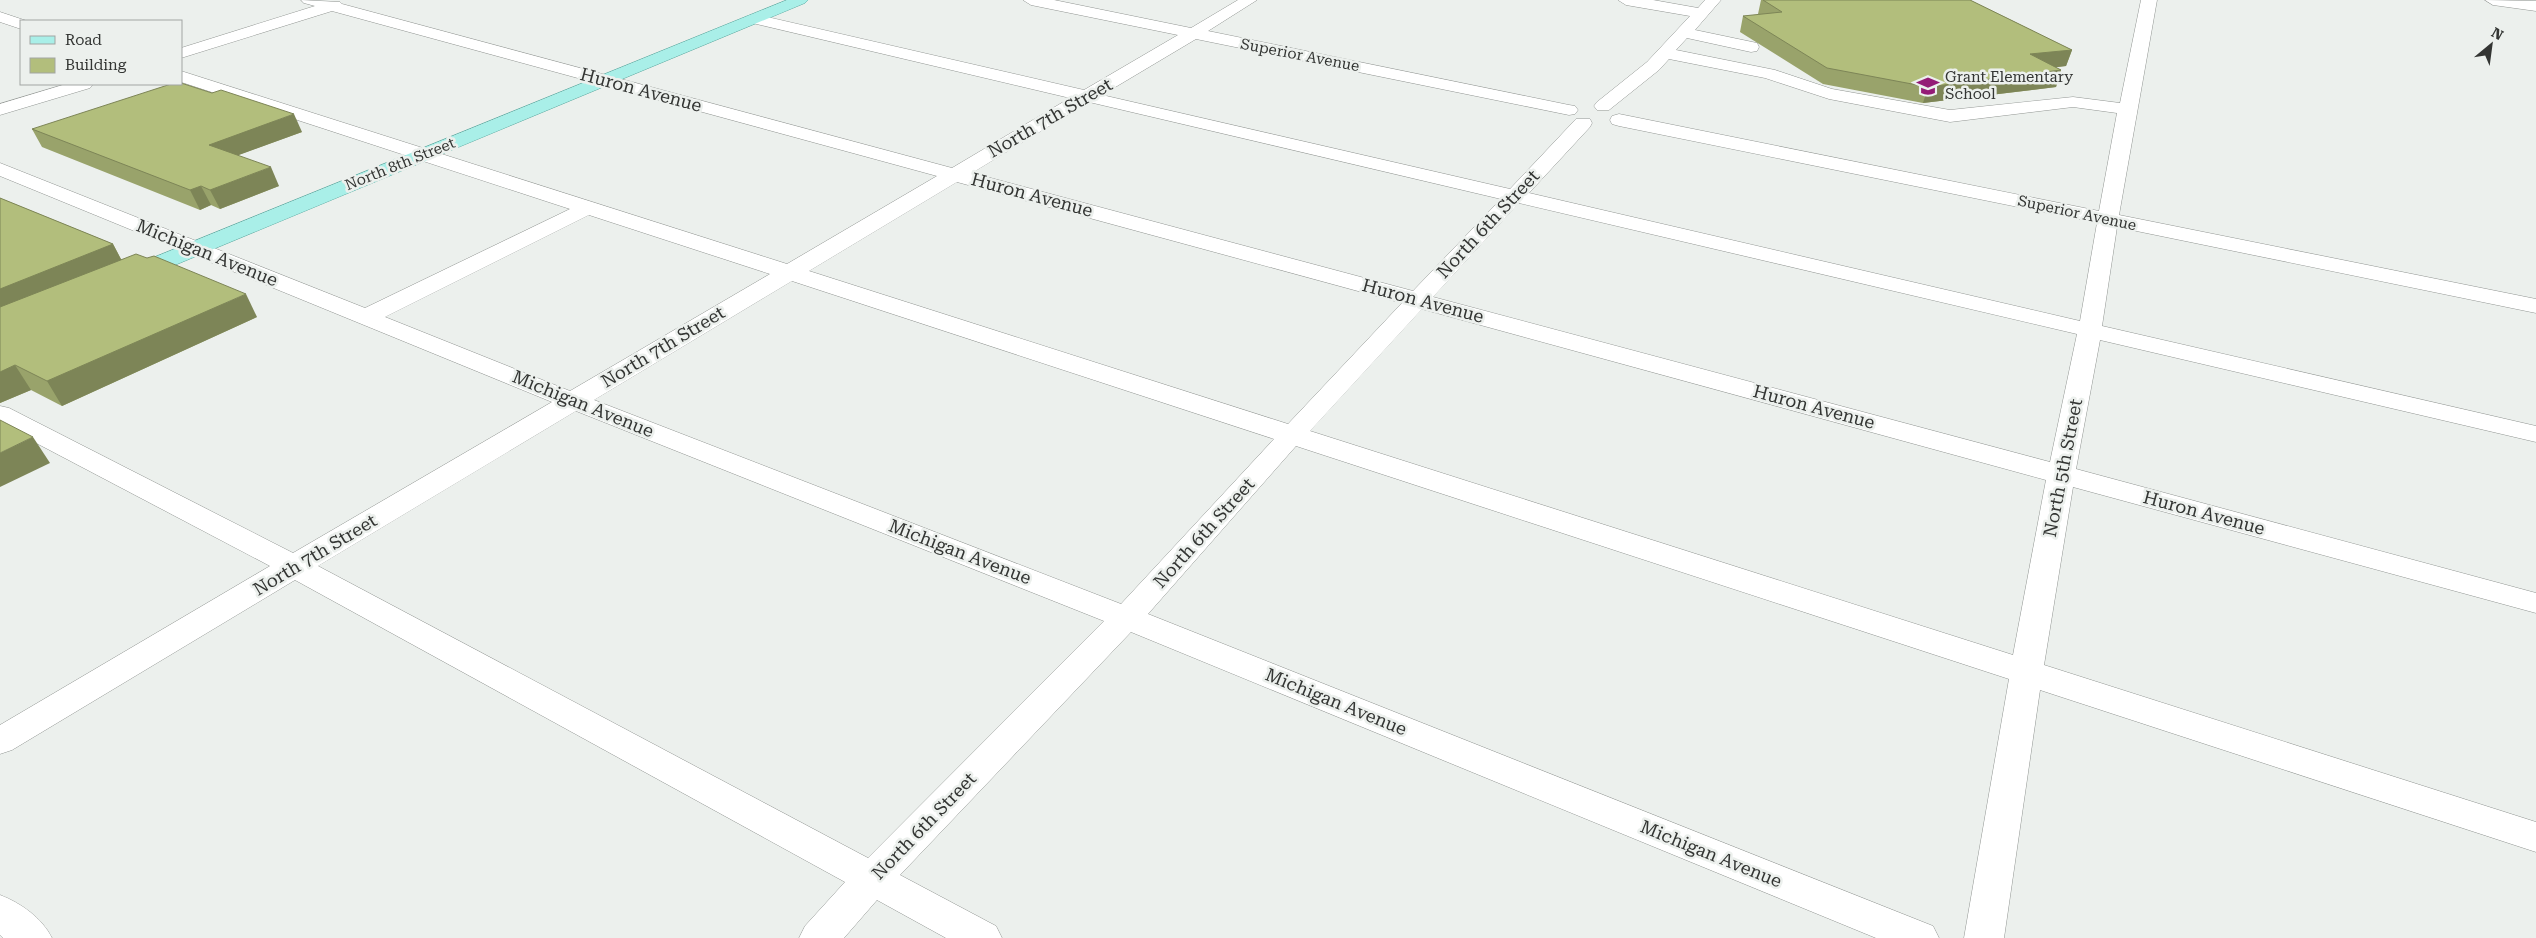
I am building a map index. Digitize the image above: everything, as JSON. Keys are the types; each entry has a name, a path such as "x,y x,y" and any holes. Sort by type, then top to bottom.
{"main road":[{"name":"North 8th Street","path":"110,283 800,0"}],"street":[{"name":"Huron Avenue","path":"309,0 341,3 606,80 2536,603"},
{"name":"Superior Avenue","path":"1031,0 1585,113 1608,124 1619,120 2536,306"},
{"name":"North 7th Street","path":"0,741 1249,0"},
{"path":"1626,0 1702,13"},
{"name":"North 6th Street","path":"819,938 872,880 1126,618 1291,436 1516,195 1585,113 1652,66 1713,0"},
{"name":"North 5th Street","path":"1984,938 2026,674 2061,474 2090,329 2118,156 2149,0"},
{"path":"2493,0 2536,6"},
{"path":"182,53 341,3"},
{"path":"0,17 20,24"},
{"path":"754,19 2536,434"},
{"path":"1683,32 1751,46"},
{"path":"1665,53 1769,74 1829,94 1950,116 2073,102 2127,109"},
{"path":"182,76 2026,674 2536,837"},
{"path":"0,110 81,85"},
{"path":"1585,113 1619,113 1619,120"},
{"name":"Michigan Avenue","path":"0,169 573,400 1126,618 1918,938"},
{"path":"366,317 588,208"},
{"path":"0,414 295,567 982,938"},
{"path":"0,912 32,938"}],"building":[{"path":"1763,0 1970,0 2072,50 2030,54 2061,70 1928,87 1827,68 1743,16 1782,12"},
{"path":"182,83 212,93 221,90 294,114 209,145 271,167 210,190 201,186 190,190 32,129 168,85 182,85"},
{"path":"0,198 113,244 0,289"},
{"path":"136,254 147,258 154,256 246,294 47,381 15,365 0,372 0,307"},
{"path":"0,420 33,437 0,453"}],"place":[{"name":"Grant Elementary School","path":"1928,86"}]}
